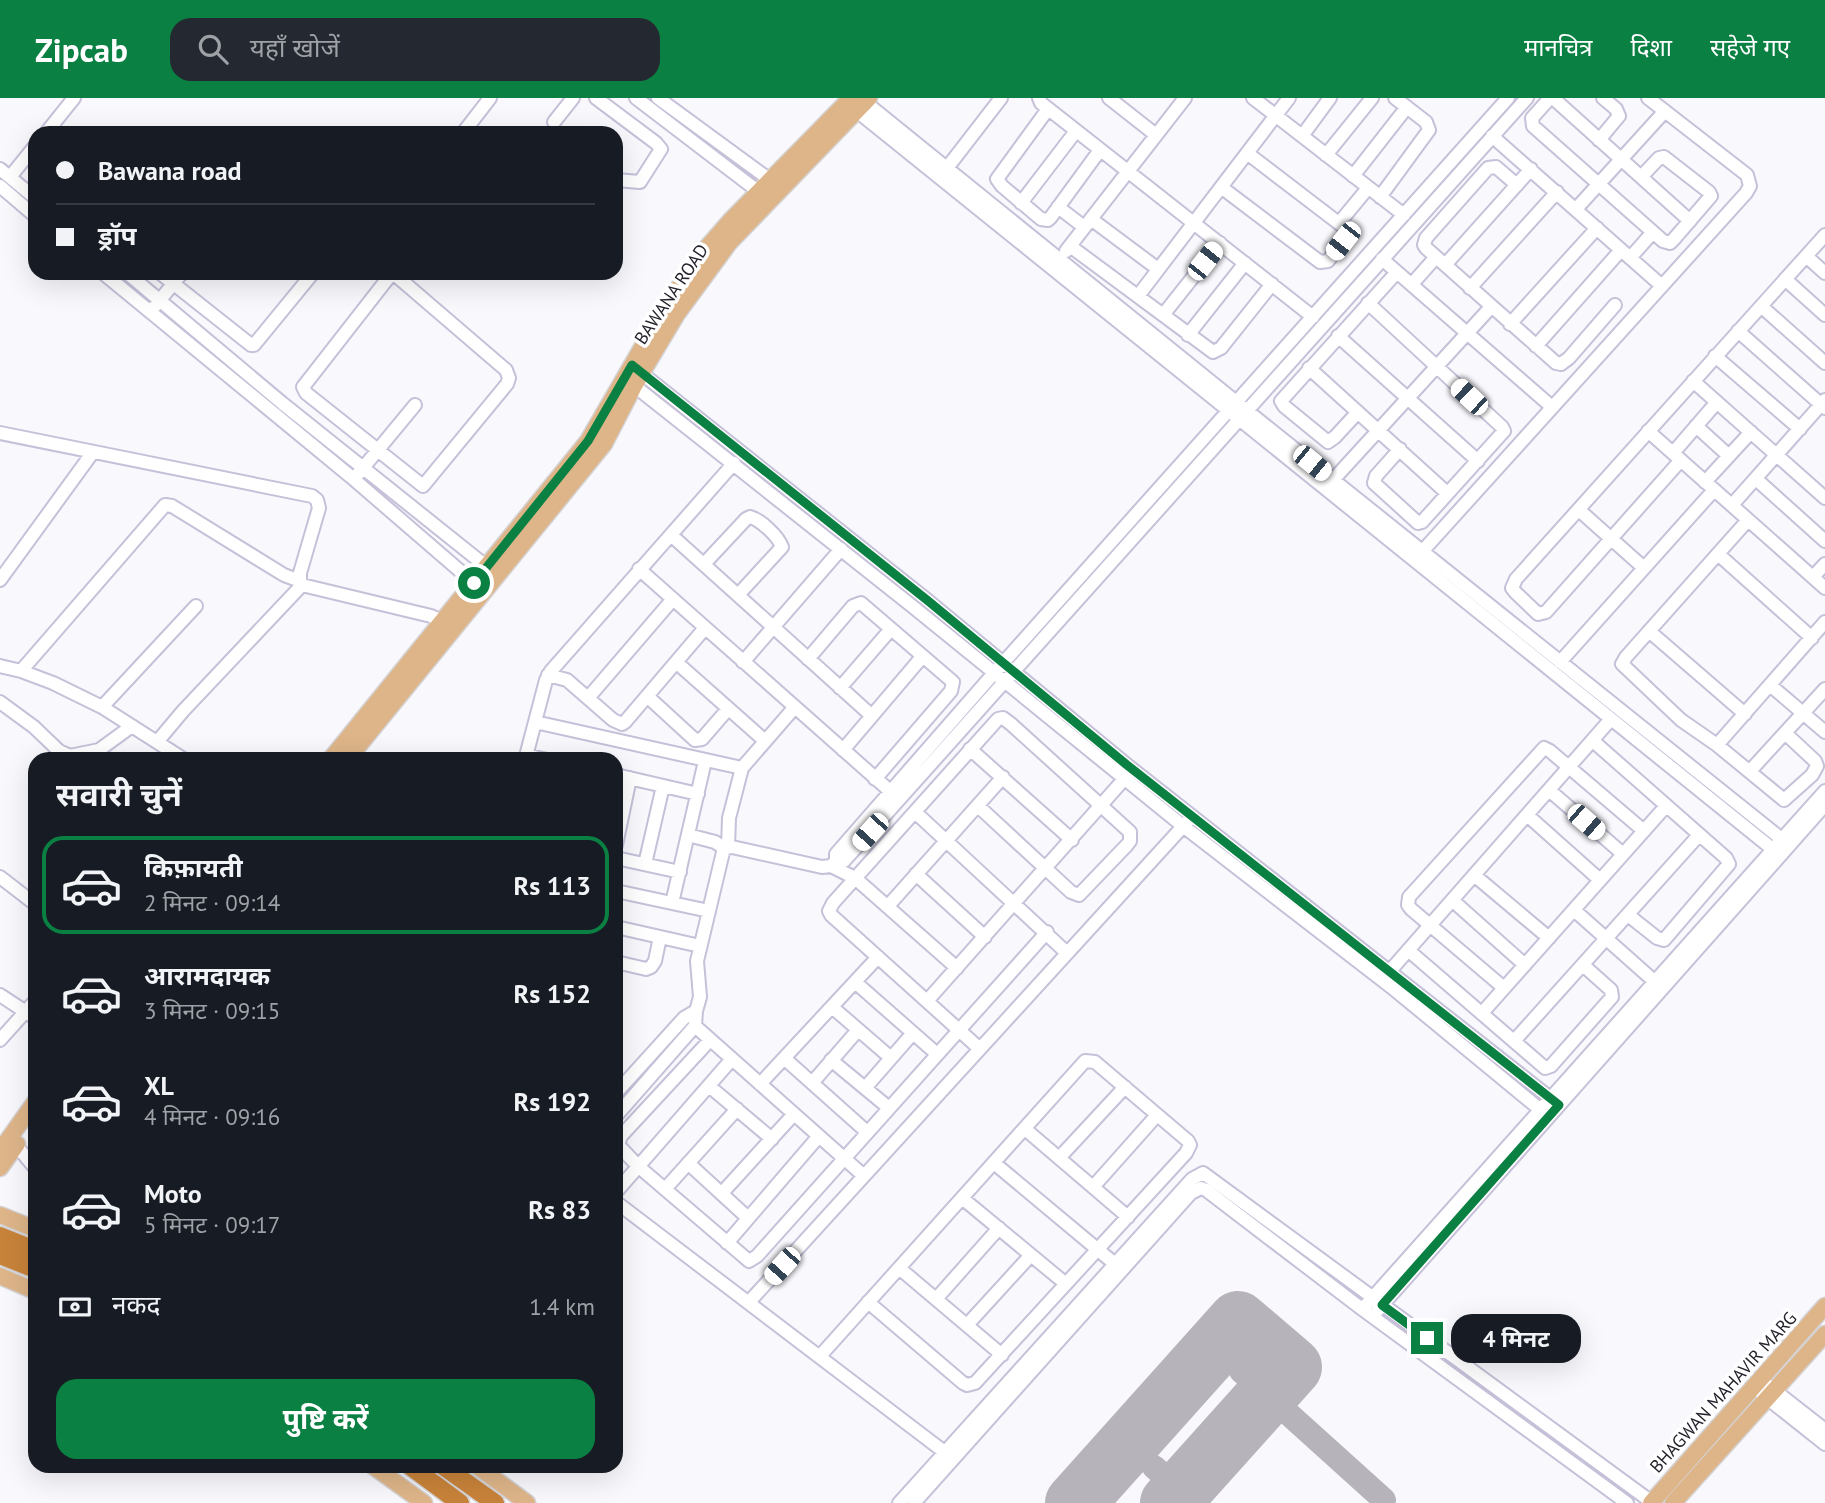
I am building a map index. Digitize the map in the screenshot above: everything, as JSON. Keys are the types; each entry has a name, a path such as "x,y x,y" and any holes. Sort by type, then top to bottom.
{"highway":[{"path":"0,1236 28,1247"},
{"path":"0,1255 28,1266"},
{"path":"419,1473 460,1503"},
{"path":"453,1473 495,1503"}],"main road":[{"name":"BAWANA ROAD","path":"337,752 447,623 555,506 604,444 665,308 704,253 764,186 860,102"},
{"name":"BAWANA ROAD","path":"353,752 474,583 588,441 729,243 860,102"},
{"path":"0,1151 28,1112"},
{"path":"0,1168 28,1129"},
{"path":"0,1215 28,1226"},
{"path":"0,1276 28,1288"},
{"name":"BHAGWAN MAHAVIR MARG","path":"1652,1503 1825,1306"},
{"path":"1673,1503 1825,1334"},
{"path":"383,1473 424,1503"},
{"path":"486,1473 527,1503"}],"street":[{"path":"52,126 74,98"},
{"path":"468,126 490,98"},
{"path":"554,122 573,98"},
{"path":"596,98 661,149 640,182 623,181"},
{"path":"636,98 764,186"},
{"path":"658,98 764,186"},
{"path":"947,168 1001,98"},
{"path":"1039,98 1048,109 1313,317"},
{"path":"1108,98 1156,135"},
{"path":"1253,98 1404,215"},
{"path":"1138,296 1289,98"},
{"path":"1302,136 1331,98"},
{"path":"1326,155 1372,98"},
{"path":"1380,197 1429,130 1426,122 1395,98"},
{"path":"1237,411 1313,317 1508,98"},
{"path":"688,835 715,842 726,848 822,867 844,861 1009,666 1237,411 1382,259 1527,98"},
{"path":"1641,177 1659,158 1664,157 1709,192 1709,200 1690,221 1670,243 1662,241 1533,126 1532,118 1551,98 1690,221"},
{"path":"1599,140 1619,116 1616,108 1603,98"},
{"path":"1418,556 1746,193 1750,180 1747,175 1648,98"},
{"path":"1060,260 1183,99"},
{"path":"860,102 947,168 1060,260 1237,411 1333,480 1418,556 1560,662 1781,847"},
{"path":"860,102 1418,556 1611,719 1781,847"},
{"path":"1353,176 1407,107"},
{"path":"1048,109 998,175 999,183 1021,202 1044,220 1051,217 1100,150"},
{"path":"1576,209 1665,111"},
{"path":"1021,202 1076,131"},
{"path":"1492,136 1662,286"},
{"path":"3,177 28,153"},
{"path":"1221,187 1313,257 1323,263 1328,261 1346,237 1345,228 1247,153"},
{"path":"1517,185 1496,167 1488,168 1426,238 1424,245 1556,363 1565,362 1615,305"},
{"path":"1412,284 1441,261 1531,169"},
{"path":"3,177 28,193"},
{"path":"3,177 28,207"},
{"path":"1339,223 1368,188"},
{"path":"1470,288 1557,192"},
{"path":"1058,207 1158,269"},
{"path":"1510,324 1597,228"},
{"path":"1536,346 1625,254 1653,232"},
{"path":"1717,402 1696,426 1677,457 1546,612 1542,614 1535,611 1515,592 1513,583 1825,235"},
{"path":"1163,315 1220,243"},
{"path":"1070,246 1208,350 1216,351 1272,284"},
{"path":"1806,256 1825,273"},
{"path":"1382,259 1552,407"},
{"path":"1188,335 1245,263"},
{"path":"1358,412 1335,438 1328,442 1281,401 1397,272"},
{"path":"1785,278 1825,315"},
{"path":"111,280 474,583"},
{"path":"136,280 487,567"},
{"path":"168,280 251,345 254,345 307,280"},
{"path":"150,312 176,280"},
{"path":"387,280 303,387 306,393 420,485 426,484 507,384 509,378 506,370 400,280"},
{"path":"1368,303 1502,427 1504,432 1422,522 1418,523 1374,483 1376,476 1399,449"},
{"path":"1761,306 1825,363"},
{"path":"1333,480 1491,307"},
{"path":"1732,505 1824,405 1738,331"},
{"path":"1338,336 1478,461"},
{"path":"1715,356 1800,429"},
{"path":"1309,368 1447,493"},
{"path":"633,376 734,463 1126,777 1389,972 1554,1102"},
{"path":"633,376 1009,666 1187,821 1544,1113"},
{"path":"1693,381 1825,498"},
{"path":"354,480 415,405"},
{"path":"1696,426 1729,456"},
{"path":"1648,431 1825,588"},
{"path":"1560,662 1644,568 1710,486 1729,456 1751,432"},
{"path":"0,433 312,496 317,500 318,508 300,573 301,583 157,742"},
{"path":"0,580 5,559 93,452"},
{"path":"527,752 548,675 734,463"},
{"path":"1756,479 1825,541"},
{"path":"0,683 10,669 165,505 172,506 301,583 447,623"},
{"path":"1579,510 1644,568"},
{"path":"704,565 746,519 750,517 757,520 779,540 782,547 738,595"},
{"path":"1748,520 1623,661 1624,668 1681,720 1717,745 1784,800 1815,771 1815,761 1785,733"},
{"path":"671,534 872,716"},
{"path":"743,662 841,549"},
{"path":"1718,554 1812,638"},
{"path":"1813,577 1825,564"},
{"path":"639,569 890,792"},
{"path":"588,698 673,599"},
{"path":"808,659 857,603 865,606 953,682 951,691 875,779"},
{"path":"102,707 196,606"},
{"path":"1717,745 1825,622"},
{"path":"548,675 567,680 613,720 622,724 705,628"},
{"path":"840,688 891,629"},
{"path":"1649,631 1745,714"},
{"path":"843,750 922,657"},
{"path":"676,662 764,740"},
{"path":"10,669 53,683 102,707 170,752"},
{"path":"833,864 836,854 890,792 1000,677"},
{"path":"1770,685 1825,732"},
{"path":"1750,771 1825,689"},
{"path":"647,696 698,741 729,709"},
{"path":"0,702 34,727 61,752"},
{"path":"623,1108 695,1026 700,997 697,961 726,848 729,818 742,768 794,708"},
{"path":"978,806 1071,892 1079,895 1127,845 1130,832 1003,718 994,721 833,903 830,911 980,1049"},
{"path":"1389,972 1611,719"},
{"path":"535,722 742,768"},
{"path":"95,752 132,726"},
{"path":"1593,741 1726,858 1729,864 1664,940 1657,938 1628,915"},
{"path":"970,749 1072,840"},
{"path":"1504,988 1411,909 1408,905 1409,897 1541,750 1547,749 1644,831"},
{"path":"672,903 705,761"},
{"path":"623,776 698,794"},
{"path":"927,1001 1126,777"},
{"path":"623,812 630,778"},
{"path":"888,906 1003,778"},
{"path":"645,864 663,786"},
{"path":"1549,790 1623,854"},
{"path":"1372,1307 1781,847 1825,791"},
{"path":"1554,1102 1654,981 1781,847 1825,805"},
{"path":"1482,1013 1666,806"},
{"path":"915,812 1067,953"},
{"path":"1527,815 1600,880"},
{"path":"750,1302 1187,821"},
{"path":"1514,1041 1699,835"},
{"path":"623,859 680,872"},
{"path":"833,864 855,878 957,968"},
{"path":"916,874 985,937"},
{"path":"1474,875 1549,938"},
{"path":"0,877 28,899"},
{"path":"623,892 709,911"},
{"path":"1452,900 1525,965"},
{"path":"1574,910 1654,981"},
{"path":"623,929 701,946"},
{"path":"623,1151 745,1259 752,1260 1047,932"},
{"path":"623,964 646,969 651,967 655,961 660,937"},
{"path":"1408,950 1545,1068 1551,1066 1612,997 1611,990 1583,965"},
{"path":"760,1084 878,957"},
{"path":"855,982 937,1054"},
{"path":"0,995 28,1013"},
{"path":"832,1007 891,1058"},
{"path":"623,1085 684,1018 696,1011"},
{"path":"0,1040 28,1017"},
{"path":"695,1026 864,1176"},
{"path":"812,1083 858,1030"},
{"path":"865,1088 913,1033"},
{"path":"623,1134 710,1040"},
{"path":"784,1058 867,1132"},
{"path":"623,1184 732,1059"},
{"path":"831,1060 889,1108"},
{"path":"820,1356 868,1302 962,1198 1088,1060 1095,1062 1188,1142 1189,1149 975,1384 967,1385 868,1302"},
{"path":"709,1086 772,1139"},
{"path":"1059,1158 1125,1087"},
{"path":"665,1189 737,1109"},
{"path":"722,1193 794,1114"},
{"path":"1093,1187 1157,1115"},
{"path":"1025,1129 1128,1217"},
{"path":"727,1243 819,1136"},
{"path":"16,1145 28,1160"},
{"path":"688,1163 748,1218"},
{"path":"994,1163 1115,1264"},
{"path":"914,1503 949,1456 1115,1264 1192,1178 1203,1173 1372,1307 1628,1503"},
{"path":"899,1503 949,1456 1196,1189 1206,1190 1652,1503"},
{"path":"962,1198 1066,1284"},
{"path":"623,1207 949,1456"},
{"path":"936,1299 999,1228"},
{"path":"967,1325 1031,1255"},
{"path":"899,1268 1002,1355"},
{"path":"1757,1383 1825,1430"},
{"path":"1771,1394 1825,1444"}],"taxiway":[{"path":"1241,1371 1384,1500 1382,1503"},
{"path":"1154,1467 1194,1503"}],"runway":[{"path":"1075,1503 1238,1321 1292,1367 1170,1503"}],"route":[{"path":"474,583 588,441 632,365 1014,670 1127,765 1559,1105 1382,1305 1427,1338"}]}
